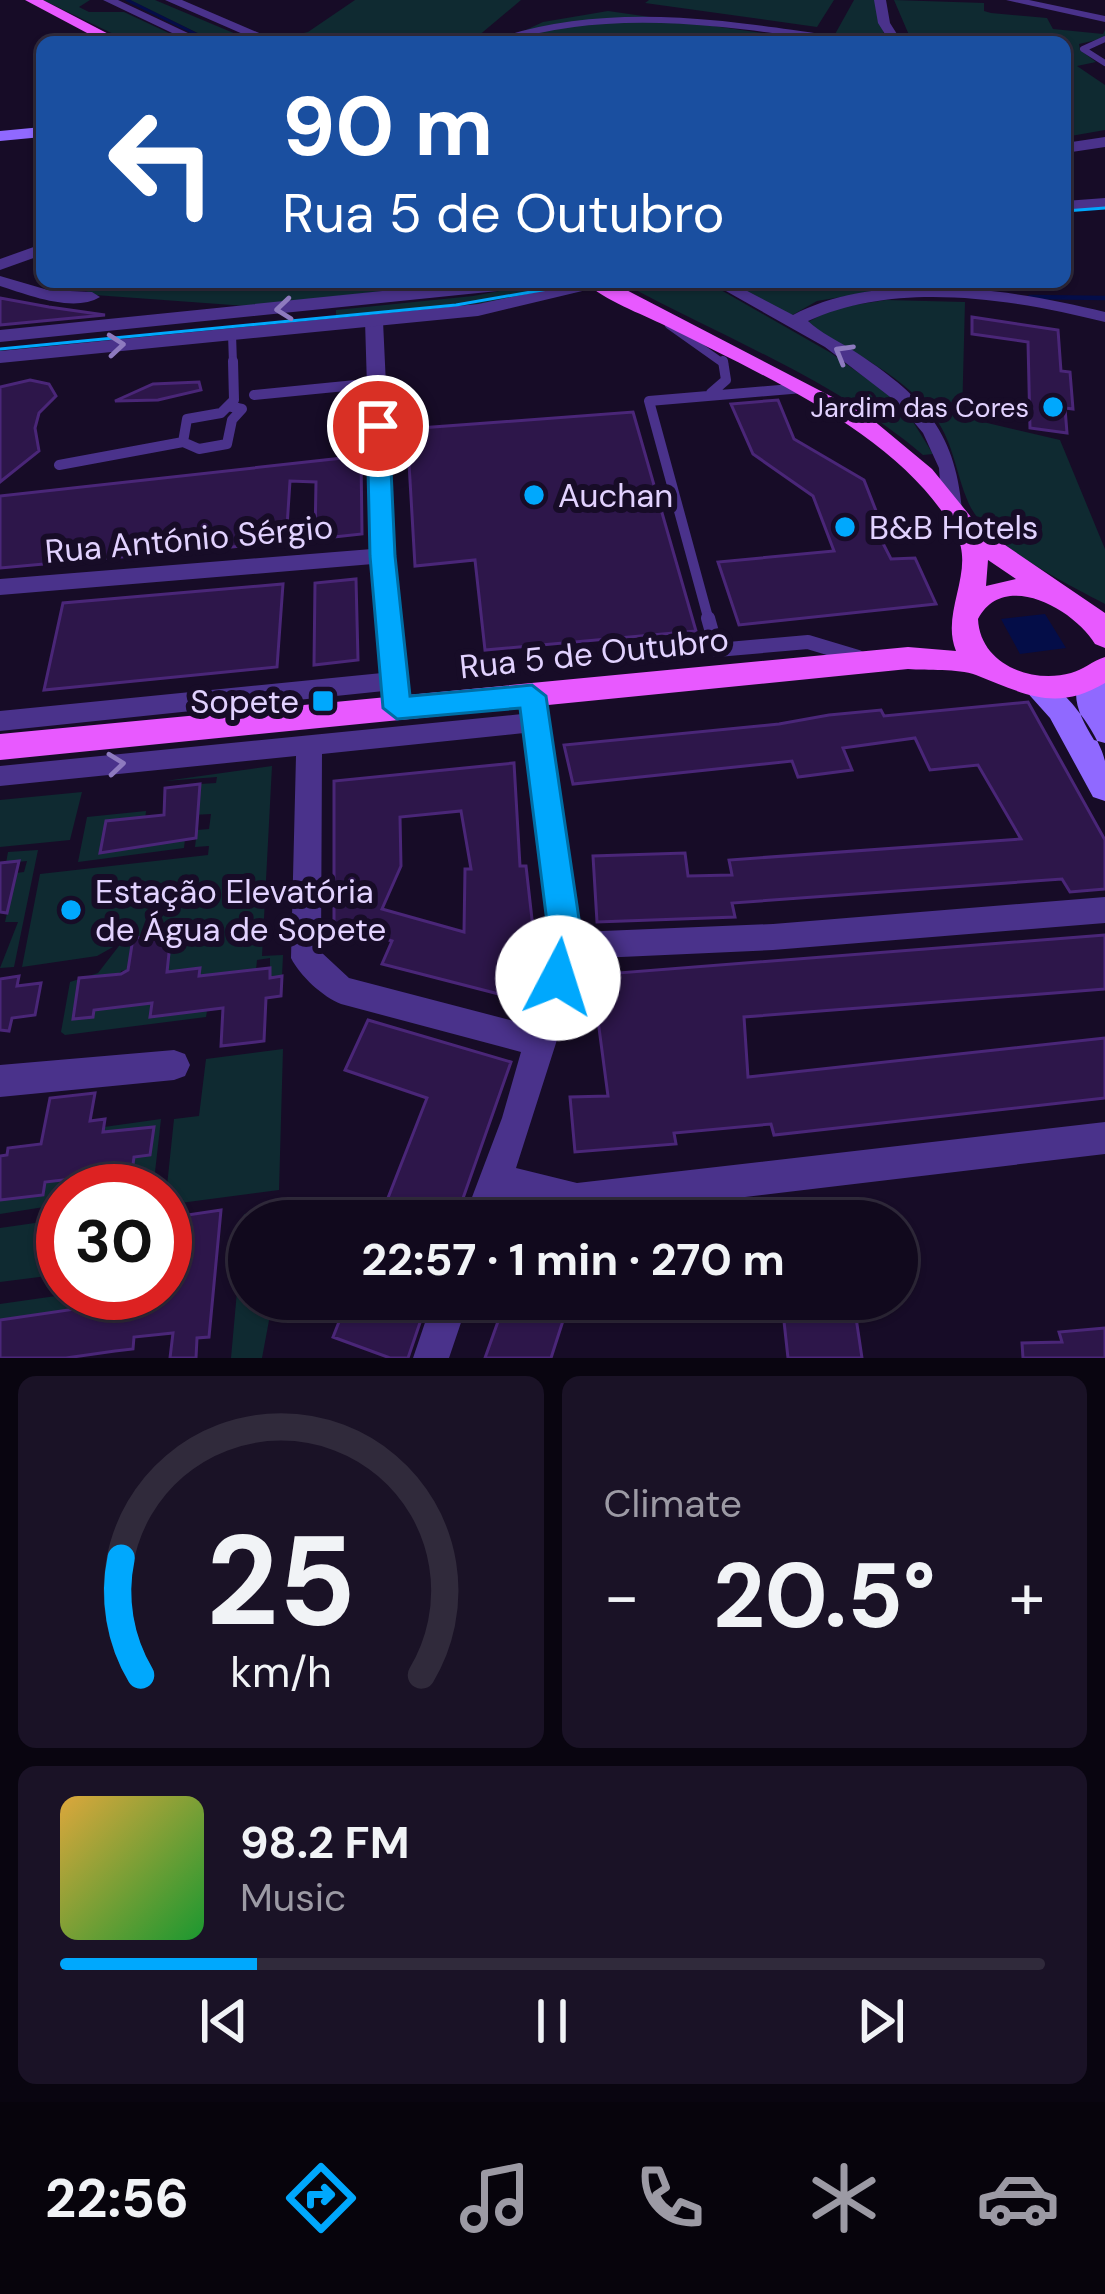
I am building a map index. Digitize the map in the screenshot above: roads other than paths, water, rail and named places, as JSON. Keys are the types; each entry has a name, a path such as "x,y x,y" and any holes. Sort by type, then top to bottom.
{"main road":[{"path":"32,0 104,36"},
{"path":"0,136 36,133"},
{"path":"607,288 805,388 893,446 971,534 1083,607 1105,638"},
{"path":"971,534 976,568 966,616 969,645 986,664"},
{"name":"Rua 5 de Outubro","path":"908,658 966,616 983,594 1032,588 1083,607"},
{"name":"Rua 5 de Outubro","path":"1,730 396,694 533,709 908,658 986,664 1010,680 1039,688"},
{"path":"1039,688 1068,689 1098,675"},
{"path":"1098,675 1092,709 1105,731"},
{"path":"1039,688 1061,710 1105,788"}],"street":[{"path":"110,0 188,36"},
{"path":"171,0 258,36"},
{"path":"880,0 892,36"},
{"path":"1012,0 1105,19"},
{"path":"0,11 17,12"},
{"path":"1071,147 1105,142"},
{"path":"1071,206 1105,203"},
{"path":"1071,220 1105,217"},
{"path":"0,265 36,252"},
{"path":"0,281 47,295 92,297"},
{"path":"0,336 468,288"},
{"path":"0,357 478,310 582,288"},
{"path":"728,288 862,364 912,406 930,428 948,465 952,509"},
{"path":"798,328 808,313 833,304 902,295 1044,302 1105,317"},
{"path":"374,320 382,556 396,694"},
{"name":"Rua António Sérgio","path":"0,587 382,556"},
{"path":"488,1200 541,1043 566,946 533,709"},
{"name":"Rua 5 de Outubro","path":"0,776 309,745 533,709"},
{"path":"309,745 305,958 340,990 541,1043"},
{"path":"566,946 773,938 1105,910"},
{"path":"0,1081 174,1065"},
{"path":"496,1179 577,1200 1105,1138"},
{"path":"431,1358 444,1320"}],"lane":[{"path":"509,36 543,20 615,8 813,36"},
{"path":"1105,39 1083,49 1105,63"},
{"path":"646,307 724,362 726,380 710,394"},
{"path":"232,334 233,407"},
{"path":"234,394 376,383"},
{"path":"805,388 649,401 717,650 808,642 871,662"},
{"path":"183,442 187,419 221,413 254,395"},
{"path":"59,465 183,442 199,449 227,444 232,420 242,409 233,407"}],"waterway":[{"path":"127,0 200,36"},
{"path":"1030,297 1105,298"}],"tram line":[{"path":"1071,211 1105,208"},
{"path":"0,349 456,305 554,288"}],"place":[{"name":"Jardim das Cores","path":"1053,407"},
{"name":"Auchan","path":"534,495"},
{"name":"B&B Hotels","path":"845,527"},
{"name":"Sopete","path":"323,701"},
{"name":"Estação Elevatória de Água de Sopete","path":"71,910"}]}
